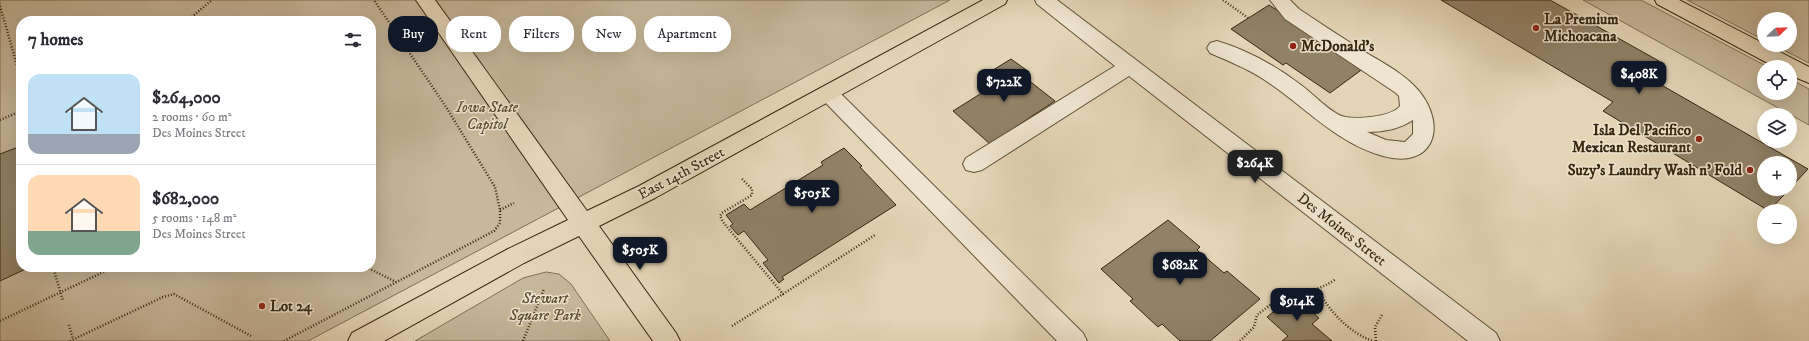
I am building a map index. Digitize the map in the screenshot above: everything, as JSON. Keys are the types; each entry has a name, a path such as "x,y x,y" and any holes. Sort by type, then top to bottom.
{"main road":[{"path":"424,0 667,341"},
{"name":"East 14th Street","path":"361,341 516,256 647,192 998,0"},
{"path":"1664,0 1809,76"}],"street":[{"name":"Des Moines Street","path":"1044,0 1487,341"},
{"path":"1217,48 1265,70 1337,123 1366,142 1398,151 1408,150 1418,144 1423,136 1424,124 1420,110 1409,93 1392,80 1292,14 1279,0"},
{"path":"974,164 1130,66"},
{"path":"828,93 1074,341"},
{"path":"1337,123 1355,126 1373,124 1405,115 1411,107 1409,93"}],"path":[{"path":"193,16 212,0"},
{"path":"284,341 494,231 500,223 500,210 495,187 446,107 374,0"},
{"path":"1223,0 1248,18"},
{"path":"0,6 16,62"},
{"path":"0,120 16,113"},
{"path":"742,179 752,189 752,195 722,213 720,216 723,222 783,294"},
{"path":"500,210 514,203"},
{"path":"732,326 875,235"},
{"path":"54,272 62,302"},
{"path":"0,321 103,272"},
{"path":"376,272 396,282"},
{"path":"1240,341 1254,327 1257,315 1290,289 1313,292 1336,279"},
{"path":"523,341 544,289"},
{"path":"1317,290 1341,324 1358,336 1372,341"},
{"path":"69,324 71,340 163,297 174,294 251,336"},
{"path":"1376,341 1375,327 1382,315"}],"green space":[{"name":"Iowa State Capitol","path":"0,0 950,0 308,341 0,341"},
{"path":"1583,0 1641,0 1757,61 1757,96"},
{"path":"1687,0 1809,0 1809,63 1788,52 1797,52 1797,12 1757,12 1757,36"},
{"path":"1797,83 1809,89 1809,125 1797,118 1797,108 1778,108 1764,100 1797,100"},
{"name":"Stewart Square Park","path":"546,272 559,274 571,284 610,341 415,341 523,278"}],"building":[{"path":"1441,0 1550,0 1659,61 1644,75 1757,140 1757,148 1771,148 1785,156 1757,156 1757,196 1783,196 1775,204 1757,204 1603,111 1613,102"},
{"name":"McDonald's","path":"1269,5 1364,68 1330,93 1286,63 1283,65 1231,29"},
{"path":"1011,59 1029,72 1023,76 1055,101 990,144 953,111 996,84 985,75"},
{"path":"16,148 16,272 19,272 0,281 0,154"},
{"path":"844,148 896,205 782,277 784,279 779,283 763,263 768,260 744,231 738,235 730,226 733,224 726,215 744,204 750,210 823,165 821,162"},
{"path":"1797,163 1808,169 1797,181"},
{"path":"1168,220 1200,247 1197,250 1224,273 1227,271 1260,299 1210,341 1180,341 1162,324 1158,327 1130,301 1133,299 1101,269"},
{"path":"1293,296 1319,318 1312,324 1332,341 1282,341 1288,336 1267,317"}],"place":[{"name":"La Premium Michoacana","path":"1536,28"},
{"name":"McDonald's","path":"1293,46"},
{"name":"Isla Del Pacifico Mexican Restaurant","path":"1699,139"},
{"name":"Suzy's Laundry Wash n' Fold","path":"1750,170"},
{"name":"Lot 24","path":"262,306"}]}
